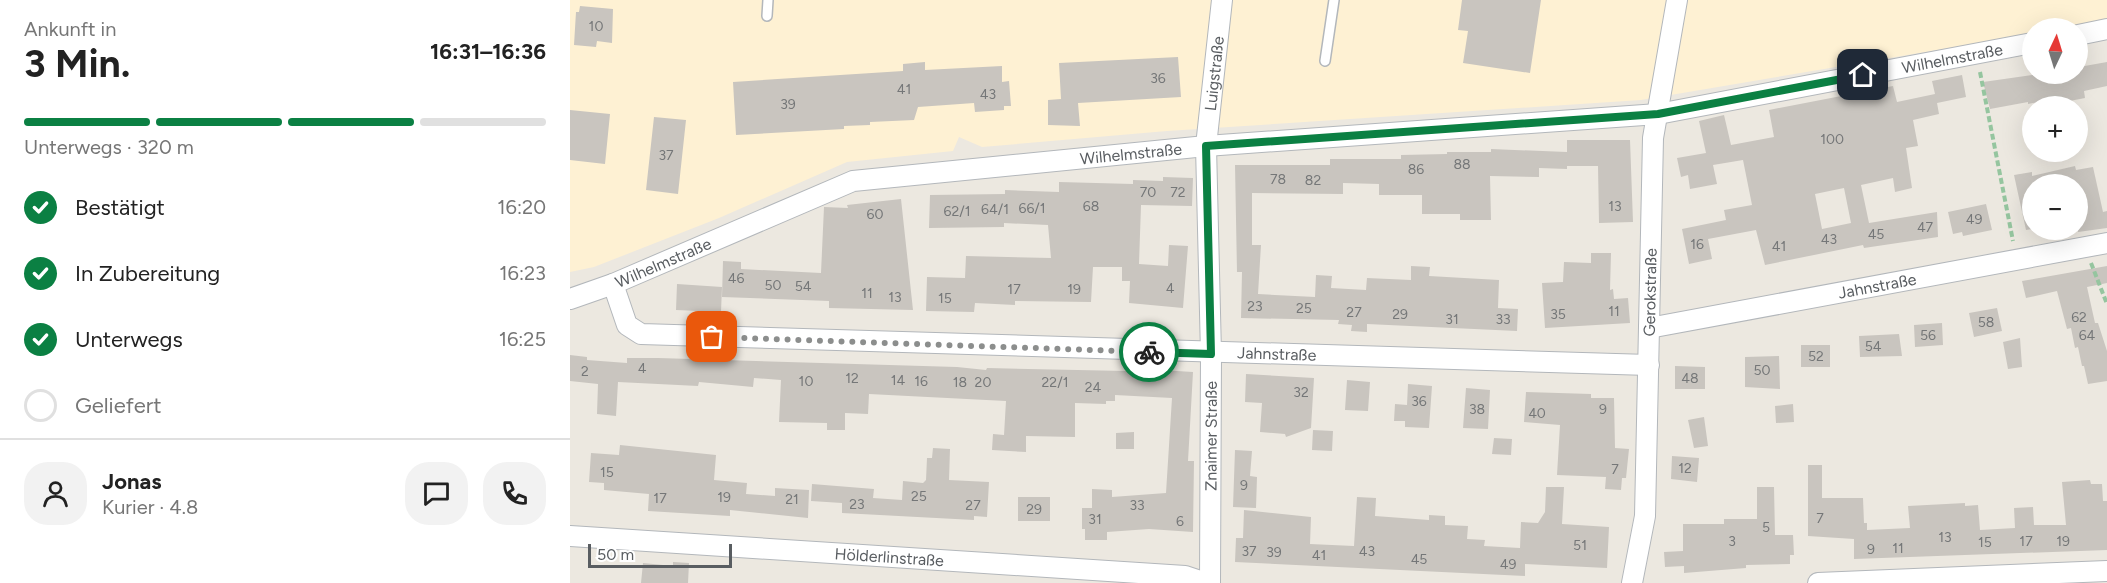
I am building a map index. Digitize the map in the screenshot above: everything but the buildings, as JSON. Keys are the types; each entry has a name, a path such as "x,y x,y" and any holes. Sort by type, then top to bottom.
{"street":[{"name":"Luigstraße","path":"1206,146 1222,0"},
{"name":"Gerokstraße","path":"1632,583 1645,516 1653,138 1677,0"},
{"path":"2088,33 2107,29"},
{"name":"Wilhelmstraße","path":"570,299 613,284 853,181 1206,146 1658,114 2022,45"},
{"name":"Znaimer Straße","path":"1206,146 1211,354 1208,583"},
{"name":"Jahnstraße","path":"1649,328 2107,243"},
{"name":"Jahnstraße","path":"613,284 627,325 641,334 1211,354 1649,365"},
{"name":"Hölderlinstraße","path":"570,536 1185,576 1208,583"},
{"path":"1818,583 2107,571"}],"lane":[{"path":"767,16 768,0"},
{"path":"1325,61 1334,0"}],"path":[{"path":"1976,54 2016,259"},
{"path":"2085,247 2107,304"}],"shaded area":[{"path":"570,0 2107,0 2107,21 2088,24 2088,18 2022,18 2022,36 1641,100 1167,131 982,147 959,137 953,151 847,162 719,218 594,267 570,272"}],"way so far":[{"path":"712,337 1149,352"}],"route":[{"path":"1149,352 1211,354 1206,146 1658,114 1863,75"}]}
